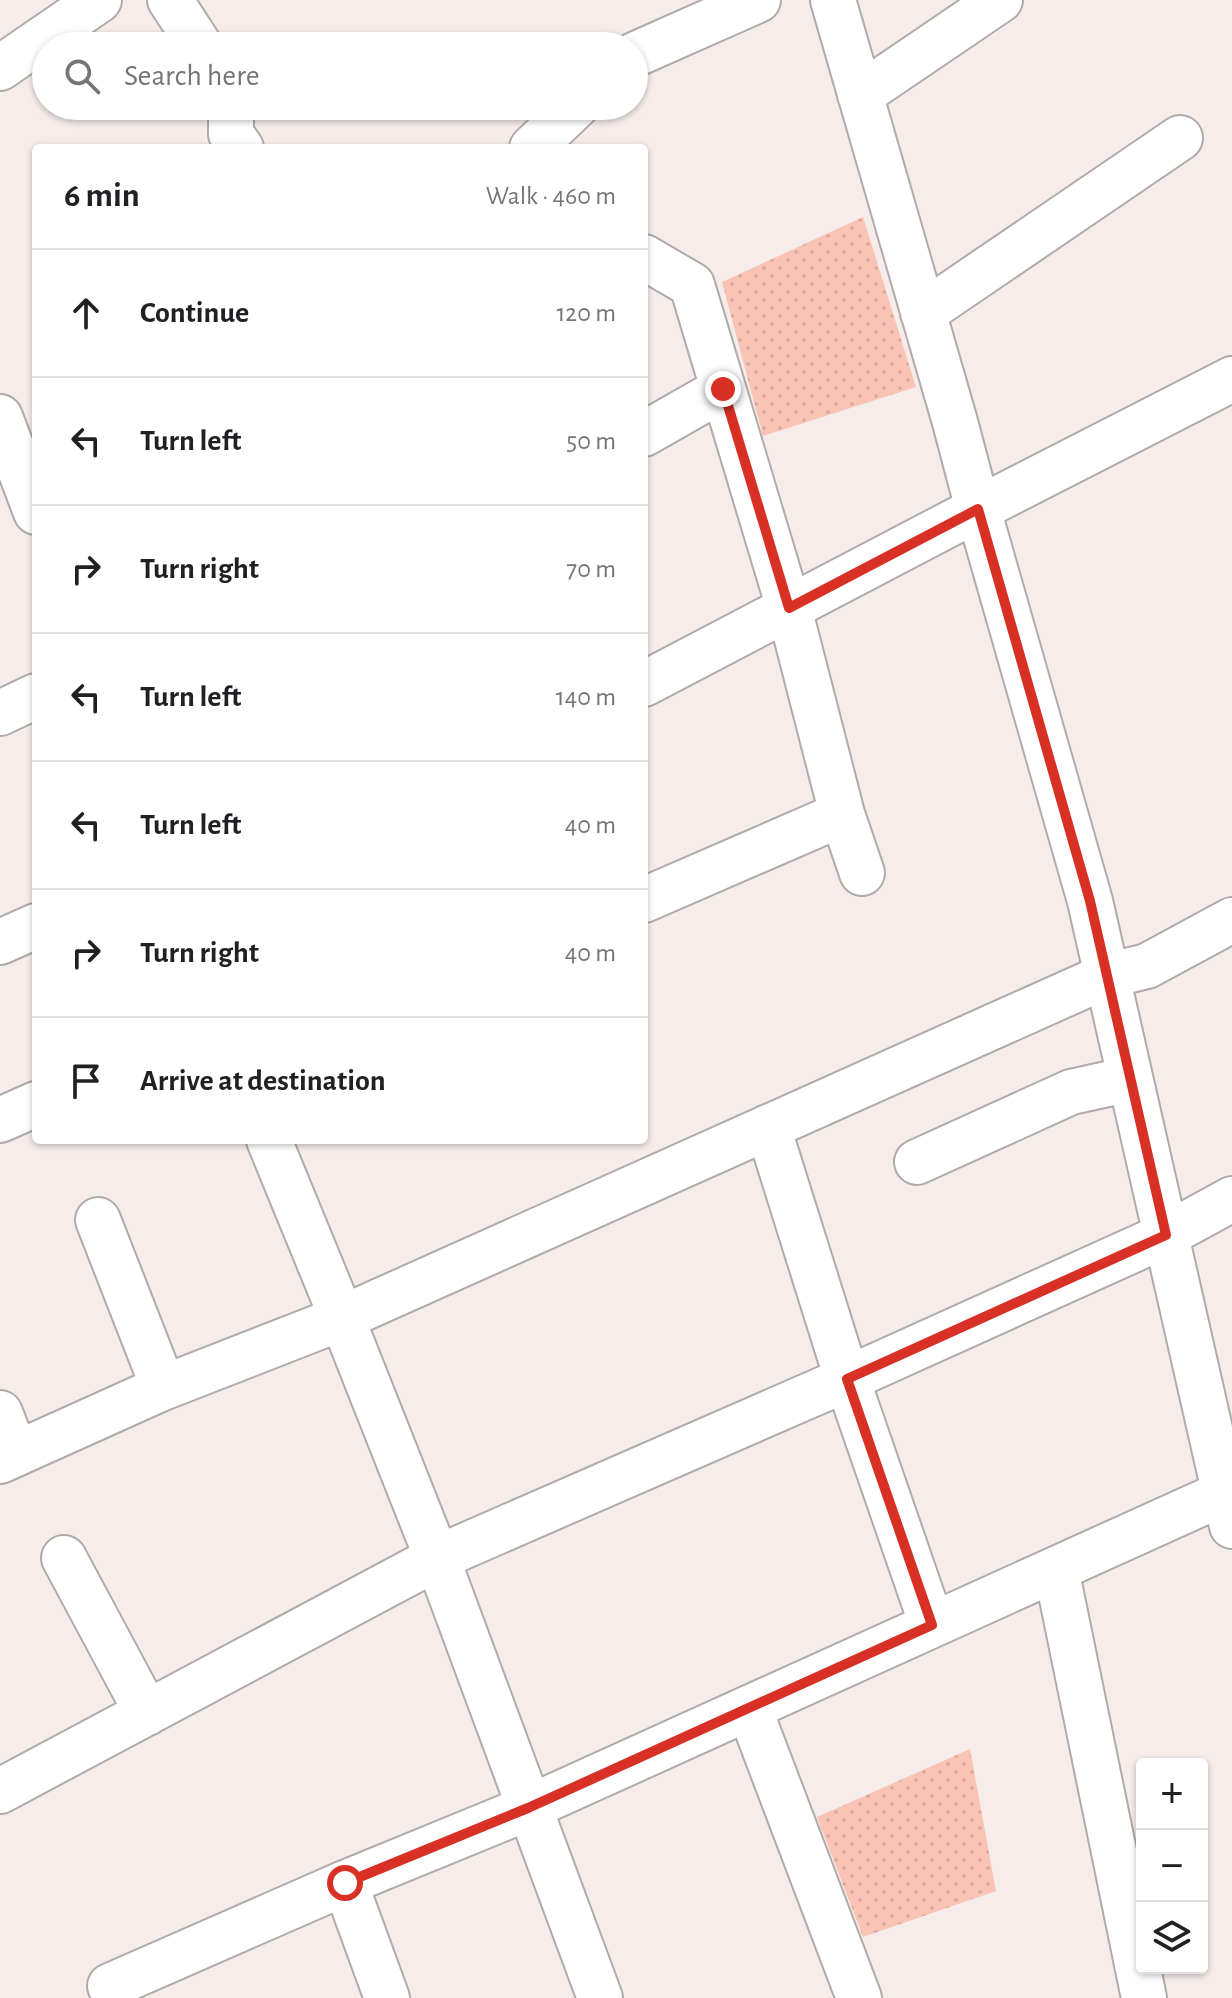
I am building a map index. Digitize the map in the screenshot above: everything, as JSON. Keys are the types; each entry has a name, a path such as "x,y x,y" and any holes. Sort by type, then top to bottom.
{"street":[{"path":"47,32 99,0"},
{"path":"170,0 191,32"},
{"path":"648,49 758,0"},
{"path":"115,1998 110,1986 345,1883 528,1808 1056,1569 1228,1509 1090,901 833,0"},
{"path":"860,95 1000,0"},
{"path":"2,60 32,41"},
{"path":"231,120 231,134 238,144"},
{"path":"536,144 561,120"},
{"path":"923,313 1180,138"},
{"path":"648,259 692,285 789,608 842,814 862,873"},
{"path":"648,682 1232,379"},
{"path":"648,432 723,389"},
{"path":"0,417 23,483"},
{"path":"0,713 32,698"},
{"path":"648,898 842,814"},
{"path":"0,1413 8,1458 160,1389 342,1318 1106,976 1147,966 1232,920"},
{"path":"0,942 32,928"},
{"path":"917,1162 1071,1092 1130,1079"},
{"path":"0,1120 32,1106"},
{"path":"768,1127 847,1379 932,1625"},
{"path":"271,1144 437,1558 600,1998"},
{"path":"0,1791 437,1558 847,1379 1166,1235 1232,1199"},
{"path":"98,1220 157,1371 160,1389"},
{"path":"64,1558 147,1713"},
{"path":"1056,1569 1144,1998"},
{"path":"749,1708 859,1998"},
{"path":"345,1883 387,1998"}],"shaded area":[{"path":"863,217 916,387 763,436 722,282"},
{"path":"970,1749 996,1891 863,1937 817,1817"}],"route":[{"path":"345,1883 528,1808 932,1625 847,1379 1166,1235 1090,901 978,509 789,608 723,389"}]}
